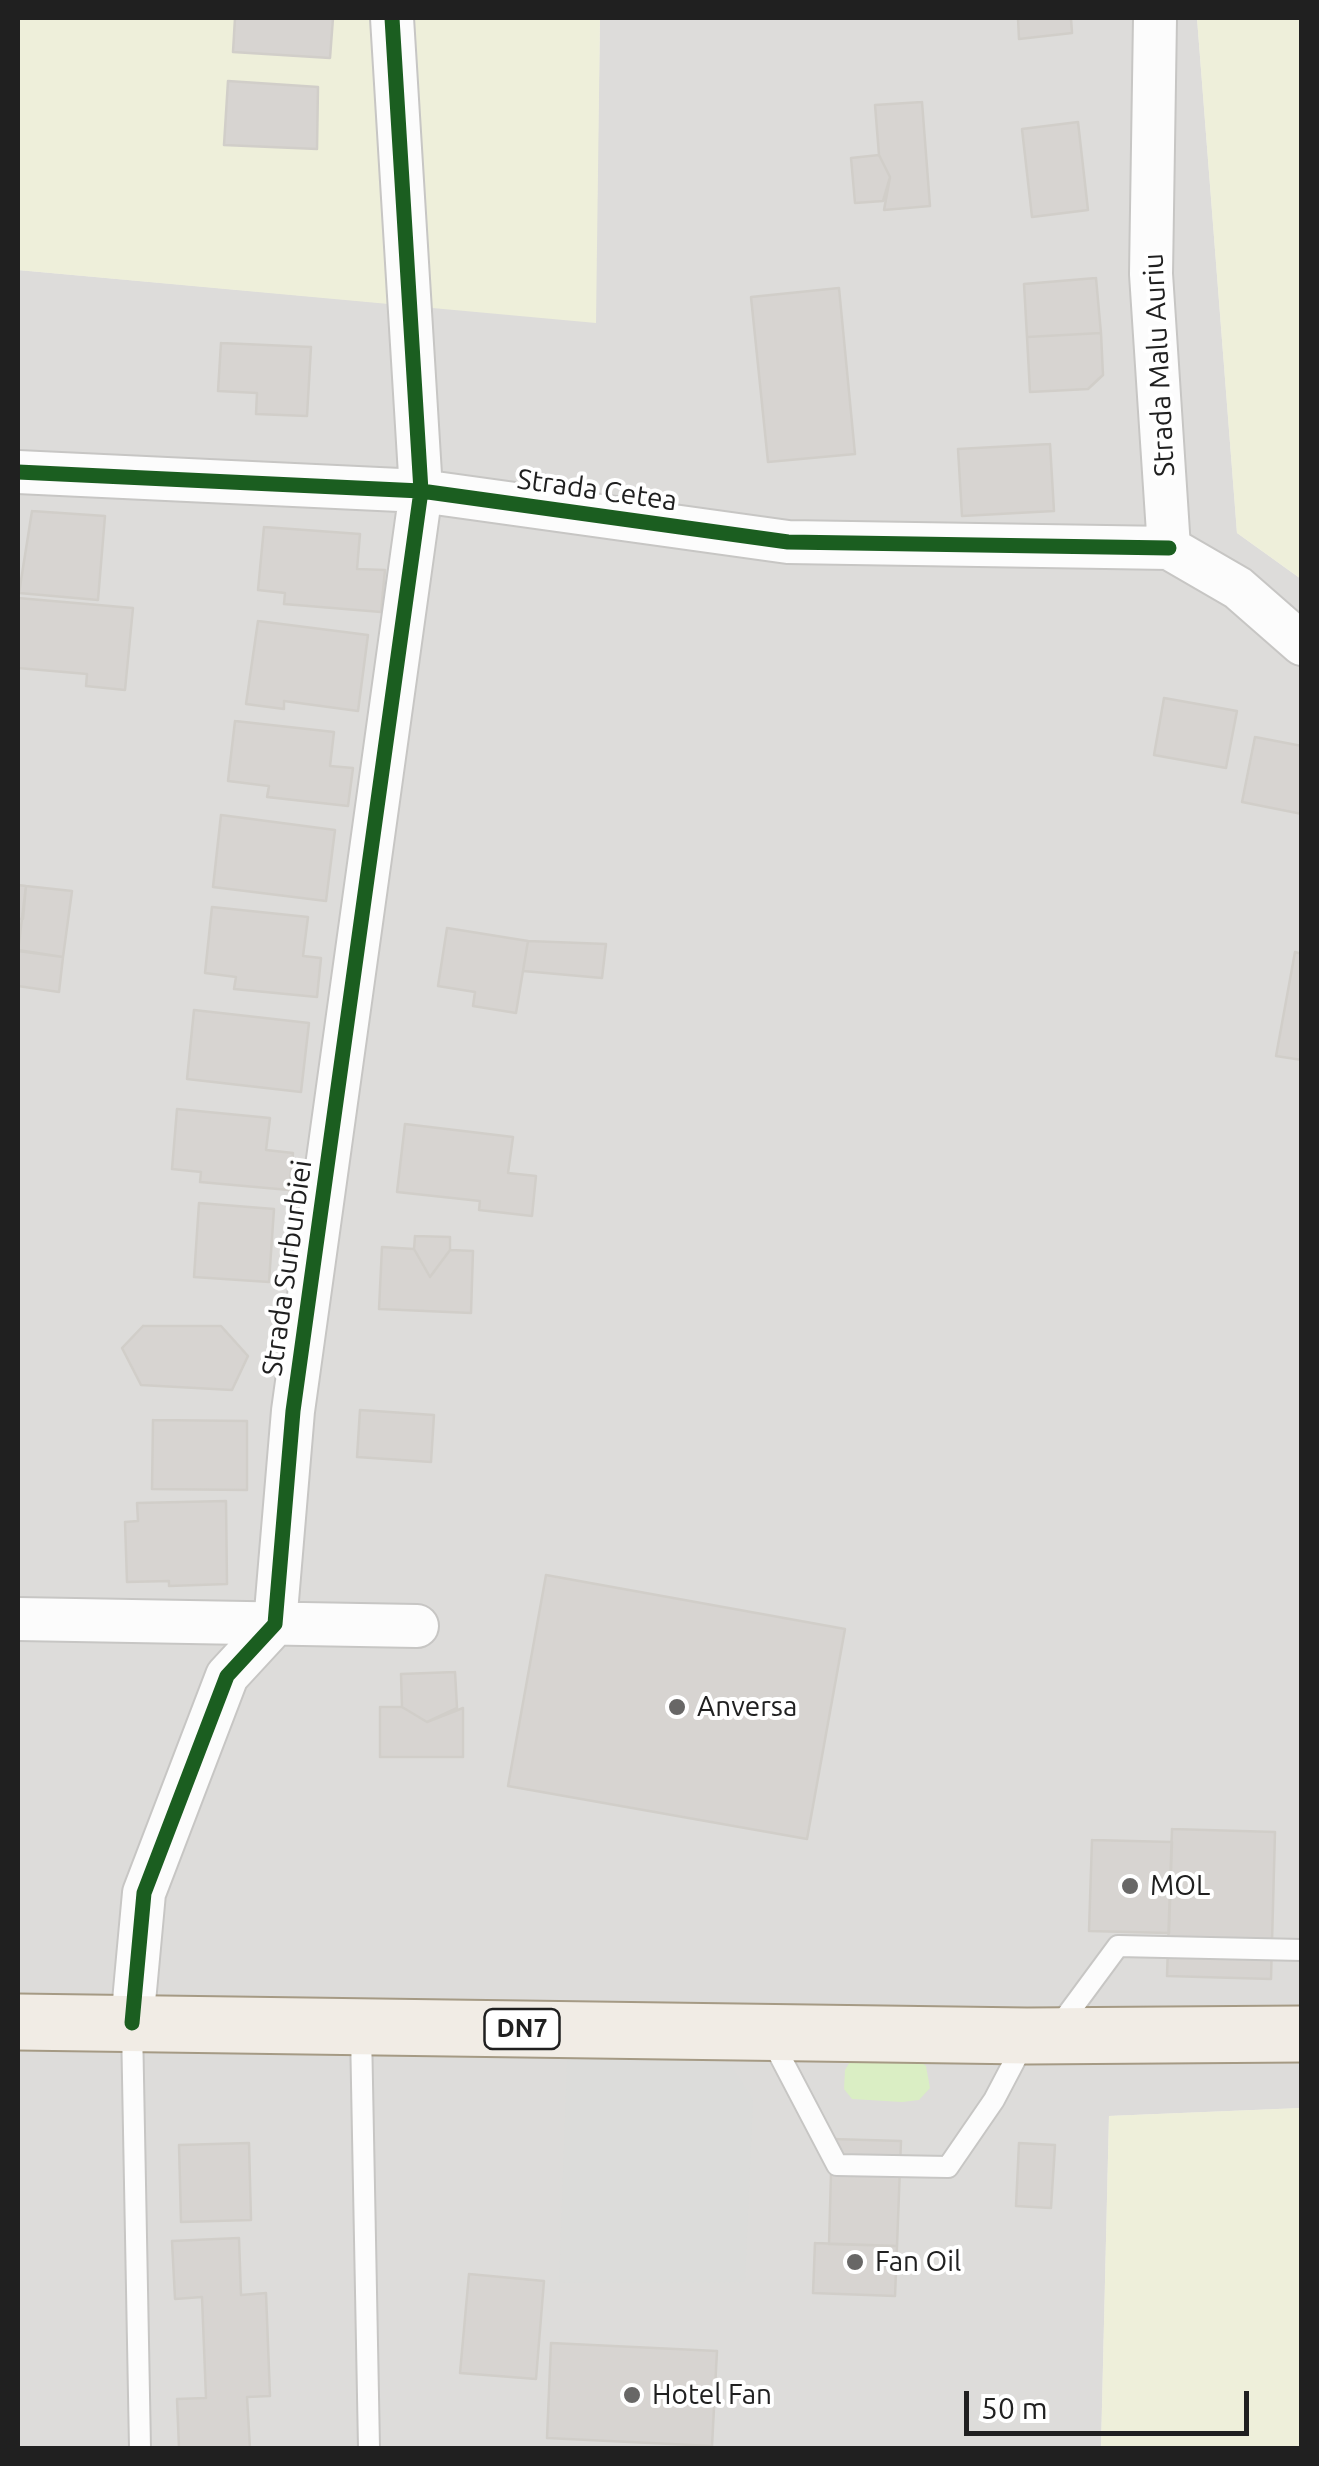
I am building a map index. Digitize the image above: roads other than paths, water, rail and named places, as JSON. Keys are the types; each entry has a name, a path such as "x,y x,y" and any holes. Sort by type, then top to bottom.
{"main road":[{"name":"DN7","path":"18,2022 1040,2036 1302,2034"}],"street":[{"name":"Strada Surburbiei","path":"275,1624 296,1391 421,491 392,18"},
{"name":"Strada Malu Auriu","path":"1155,18 1151,274 1169,548"},
{"name":"Strada Cetea","path":"18,472 421,491 788,542 1169,548"},
{"path":"1169,548 1238,588 1302,644"},
{"path":"18,1620 417,1626"},
{"path":"132,2023 144,1894 227,1676 275,1624"}],"lane":[{"path":"768,2033 837,2165 948,2166 1040,2036 1118,1946 1302,1950"},
{"path":"132,2023 140,2448"},
{"path":"361,2026 369,2448"}],"place":[{"name":"Anversa","path":"677,1707"},
{"name":"MOL","path":"1130,1886"},
{"name":"Fan Oil","path":"855,2262"},
{"name":"Hotel Fan","path":"632,2395"}]}
